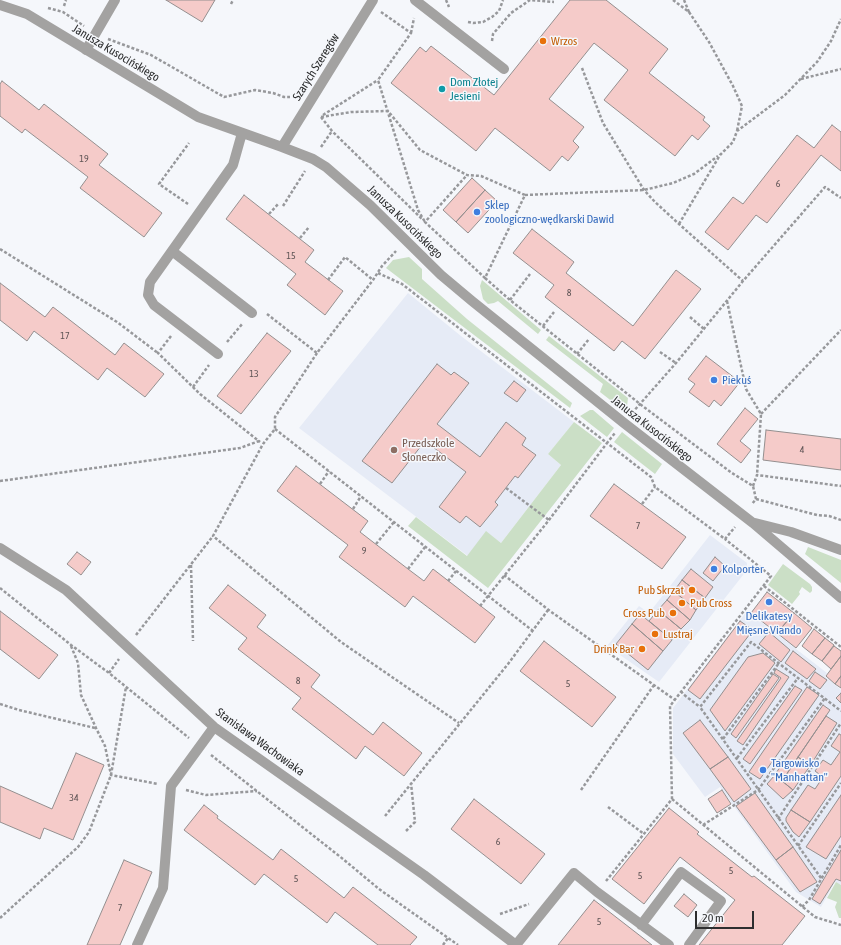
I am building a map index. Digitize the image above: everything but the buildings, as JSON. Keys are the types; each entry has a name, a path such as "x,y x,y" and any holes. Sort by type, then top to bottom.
{"street":[{"path":"86,50 115,0"},
{"path":"415,0 504,70"},
{"name":"Szarych Szeregów","path":"282,147 372,2"},
{"name":"Janusza Kusocińskiego","path":"0,5 27,14 198,117 313,159 332,171 370,205 441,274 472,301 624,423 753,523 841,598"},
{"path":"218,354 154,304 148,295 150,282 234,165 242,133"},
{"path":"172,251 252,313"},
{"name":"Janusza Kusocińskiego","path":"753,523 791,532 841,550"},
{"name":"Stanisława Wachowiaka","path":"0,548 66,590 214,727 424,875 516,945"},
{"path":"137,945 163,888 171,786 214,727"},
{"path":"642,925 681,872 721,901 689,945"},
{"path":"516,945 574,873 597,892 669,945"}],"path":[{"path":"64,6 66,0"},
{"path":"231,4 233,0"},
{"path":"446,0 452,11"},
{"path":"463,20 473,23 483,22 492,17 499,10 503,0"},
{"path":"488,58 494,34 511,13 530,0 553,1"},
{"path":"673,0 689,12"},
{"path":"388,111 420,150 467,175 481,176 525,195 644,190 673,183 694,174 720,155 733,142 737,131 742,106 709,42 689,12 684,0"},
{"path":"321,117 378,80 411,33 372,2"},
{"path":"42,6 63,12 96,34 151,55 224,96 255,90 290,97"},
{"path":"737,131 785,95 818,62 841,19"},
{"path":"582,68 603,123 644,190 679,224 743,281"},
{"path":"800,79 841,69"},
{"path":"378,80 418,210 425,222"},
{"path":"321,117 351,112 388,111"},
{"path":"321,117 332,131 425,222 510,300 640,404 732,473 753,486"},
{"path":"189,142 159,184 200,212"},
{"path":"679,224 720,155"},
{"path":"425,222 467,175"},
{"path":"480,606 607,443 676,363 743,281 825,187 841,198"},
{"path":"485,278 525,195"},
{"path":"270,214 278,203"},
{"path":"300,238 309,227"},
{"path":"109,673 127,646 213,536 263,444 275,428 275,417 317,353 382,266 406,241"},
{"path":"0,249 117,322 158,353 200,394 263,444"},
{"path":"328,280 345,257 373,280"},
{"path":"378,273 402,284 651,477 655,487 725,539 771,576 670,706 672,799 597,892"},
{"path":"510,300 530,274"},
{"path":"727,300 746,389 761,414 757,475 753,486 756,499"},
{"path":"263,310 317,353"},
{"path":"543,326 554,312"},
{"path":"690,317 704,329"},
{"path":"158,353 180,324"},
{"path":"761,414 841,330"},
{"path":"577,354 589,339"},
{"path":"660,352 676,363"},
{"path":"275,428 533,631"},
{"path":"0,481 240,448 259,441"},
{"path":"320,484 329,471"},
{"path":"757,475 841,486"},
{"path":"642,504 655,487"},
{"path":"506,488 548,520"},
{"path":"353,509 361,496"},
{"path":"725,539 756,499"},
{"path":"756,499 841,520"},
{"path":"376,544 394,522"},
{"path":"213,536 342,642 458,723"},
{"path":"408,569 425,546"},
{"path":"191,564 193,641"},
{"path":"448,581 456,571"},
{"path":"504,575 550,611 675,700"},
{"path":"764,586 841,647"},
{"path":"1,590 109,673 379,889 458,945"},
{"path":"385,816 458,723 508,664 548,610"},
{"path":"700,707 751,642 841,711"},
{"path":"71,645 78,663 81,695 105,746 111,775"},
{"path":"723,739 779,663"},
{"path":"737,758 798,678"},
{"path":"581,790 654,685"},
{"path":"0,918 78,847 89,832 111,775 126,687"},
{"path":"681,691 700,707 820,878"},
{"path":"702,824 758,790 825,698"},
{"path":"0,704 19,710 96,728"},
{"path":"778,819 841,722"},
{"path":"111,775 171,786 206,795 257,791"},
{"path":"406,831 415,822 411,782"},
{"path":"798,846 841,783"},
{"path":"672,799 815,917 841,925"},
{"path":"608,807 644,834"},
{"path":"802,907 809,900 820,878 841,845"},
{"path":"444,945 448,938"}],"shaded area":[{"path":"408,293 461,336 574,422 548,454 561,465 501,543 486,532 468,556 299,428"},
{"path":"710,535 747,563 747,570 659,682 607,646 639,606 649,613"},
{"name":"Targowisko \"Manhattan\"","path":"747,611 827,673 825,676 841,690 841,885 835,882 821,907 796,892 720,787 705,797 673,754 673,708"}],"green space":[{"path":"409,257 422,269 422,279 467,319 572,403 570,408 386,268 393,260"},
{"path":"482,280 541,330 538,334 498,301 488,304 483,299 480,286"},
{"path":"549,336 628,398 627,406 623,410 600,392 603,384 546,340"},
{"path":"590,410 593,410 614,428 607,437 580,416"},
{"path":"574,422 602,443 488,588 408,526 416,517 467,556 486,531 501,543 561,465 548,454"},
{"path":"622,432 662,464 655,474 614,442"},
{"path":"808,547 841,560 841,583 805,554"},
{"path":"783,564 812,587 812,591 810,593 802,587 799,592 800,594 792,604 768,585"},
{"path":"836,882 841,885 841,918 839,918 835,907 837,902 827,898"}],"place":[{"name":"Wrzos","path":"543,41"},
{"name":"Dom Złotej Jesieni","path":"442,89"},
{"name":"Sklep zoologiczno-wędkarski Dawid","path":"477,212"},
{"name":"Piekuś","path":"714,380"},
{"name":"Przedszkole Słoneczko","path":"394,450"},
{"name":"Kolporter","path":"714,569"},
{"name":"Pub Skrzat","path":"692,590"},
{"name":"Delikatesy Mięsne Viando","path":"769,602"},
{"name":"Pub Cross","path":"682,603"},
{"name":"Cross Pub","path":"673,613"},
{"name":"Lustraj","path":"655,634"},
{"name":"Drink Bar","path":"642,649"},
{"name":"Targowisko \"Manhattan\"","path":"763,770"}]}
